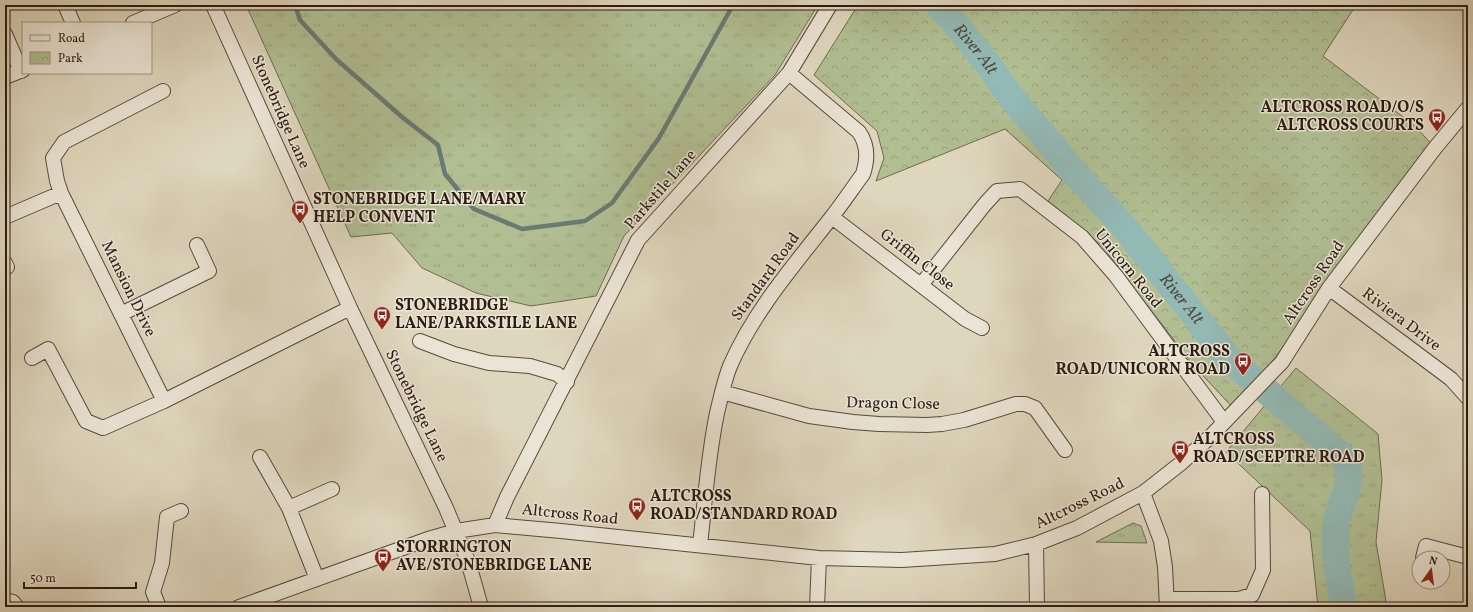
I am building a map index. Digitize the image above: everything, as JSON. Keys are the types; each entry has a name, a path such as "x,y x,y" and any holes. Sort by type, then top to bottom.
{"street":[{"path":"66,5 73,22"},
{"path":"135,22 176,5"},
{"name":"Stonebridge Lane","path":"213,5 350,308 456,531 468,560 481,607"},
{"name":"Parkstile Lane","path":"495,525 514,483 556,400 567,382 638,240 789,73 830,5"},
{"path":"5,34 22,71 5,77"},
{"name":"Standard Road","path":"700,545 712,437 722,392 730,367 740,344 759,312 863,174 867,160 865,144 859,132 789,73"},
{"name":"Mansion Drive","path":"163,91 64,142 52,158 61,193 164,401"},
{"name":"Altcross Road","path":"239,607 428,539 456,531 495,525 819,558 902,560 995,554 1036,544 1077,528 1143,493 1180,464 1225,422 1282,362 1329,288 1430,154 1468,108"},
{"name":"Unicorn Road","path":"921,285 984,204 997,190 1020,189 1082,237 1111,271 1225,422"},
{"path":"5,217 61,193"},
{"name":"Griffin Close","path":"832,217 965,319 982,328"},
{"path":"121,314 209,271 197,245"},
{"name":"Riviera Drive","path":"1329,288 1451,379 1468,398"},
{"path":"32,358 48,349 86,421 103,428 164,401 350,308"},
{"path":"420,341 454,354 489,363 530,366 557,374 567,382"},
{"name":"Dragon Close","path":"722,392 809,416 879,424 942,424 964,420 1016,404 1025,404 1035,408 1066,450"},
{"path":"260,457 289,508 317,579"},
{"path":"289,508 332,489"},
{"path":"1143,493 1161,541 1165,567 1167,603 1239,599 1252,595 1263,570 1262,494"},
{"path":"159,607 153,592 162,563 167,517 181,511"},
{"path":"1036,544 1037,607"},
{"path":"1425,550 1426,546 1441,550"},
{"path":"1451,553 1468,557"},
{"path":"817,607 819,558"},
{"path":"5,600 13,602 17,607"}],"green space":[{"path":"246,5 818,5 775,75 624,236 596,296 531,306 476,293 422,268 392,233 351,237"},
{"path":"858,5 1356,5 1323,56 1415,126 1435,148 1235,410 1193,365 1102,246 1048,201 1062,180 1005,129 876,181 884,158 877,131 814,75"},
{"path":"1296,368 1378,434 1382,480 1376,542 1387,607 1318,607 1310,531 1226,452"},
{"path":"1133,523 1141,526 1147,543 1096,542"}],"waterway":[{"path":"295,5 300,20 336,59 402,117 438,145 445,174 474,209 522,229 585,221 612,203 659,138 733,5"},
{"name":"River Alt","path":"938,5 984,59 1011,97 1073,171 1126,229 1229,359 1340,454 1345,460 1348,467 1349,480 1337,517 1335,534 1337,566 1344,607"}],"place":[{"name":"ALTCROSS ROAD/O/S ALTCROSS COURTS","path":"1437,132"},
{"name":"STONEBRIDGE LANE/MARY HELP CONVENT","path":"300,224"},
{"name":"STONEBRIDGE LANE/PARKSTILE LANE","path":"382,330"},
{"name":"ALTCROSS ROAD/UNICORN ROAD","path":"1243,376"},
{"name":"ALTCROSS ROAD/SCEPTRE ROAD","path":"1180,464"},
{"name":"ALTCROSS ROAD/STANDARD ROAD","path":"637,521"},
{"name":"STORRINGTON AVE/STONEBRIDGE LANE","path":"383,572"}]}
